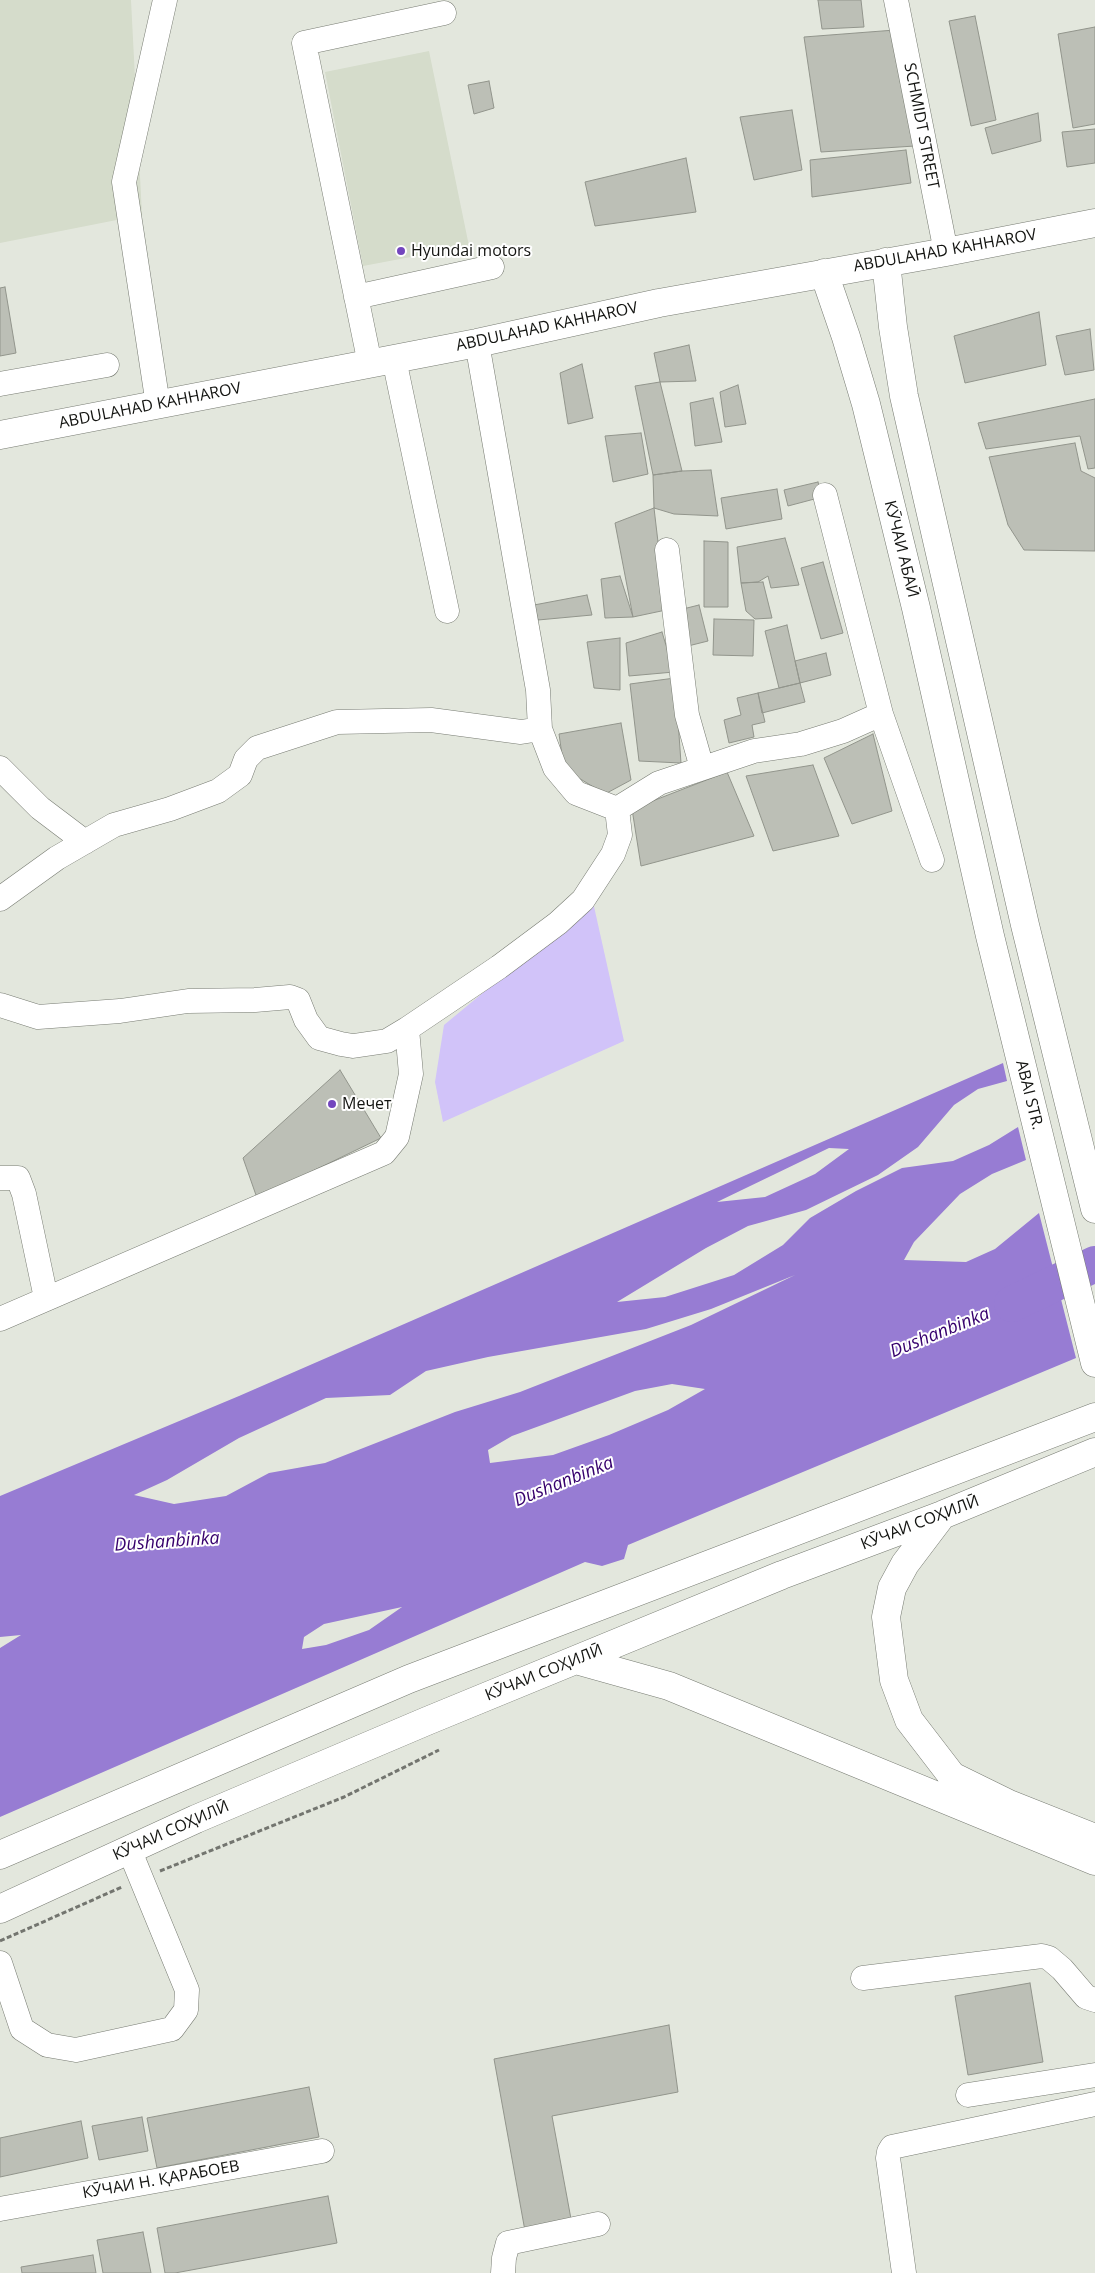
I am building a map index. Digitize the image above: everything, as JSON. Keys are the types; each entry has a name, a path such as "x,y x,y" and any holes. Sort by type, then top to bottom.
{"main road":[{"name":"ABDULAHAD KAHHAROV","path":"0,435 477,343 659,303 946,252 1095,223"},
{"path":"886,262 893,327 904,396 1024,925 1095,1209"},
{"name":"КӮЧАИ АБАӢ","path":"824,274 846,337 866,404 918,618 990,936"},
{"name":"ABAI STR.","path":"990,936 1095,1363"},
{"path":"0,1855 409,1679 1095,1417"},
{"name":"КӮЧАИ СОҲИЛӢ","path":"0,1909 129,1849 418,1724 782,1575 942,1515 1095,1452"},
{"path":"942,1515 905,1564 892,1588 886,1616 894,1680 909,1720 952,1776 1009,1804 1095,1838"},
{"path":"576,1660 669,1686 1095,1861"}],"street":[{"path":"158,404 124,182 165,0"},
{"name":"SCHMIDT STREET","path":"896,0 946,252"},
{"path":"444,13 304,43 356,298 382,361 447,611"},
{"path":"356,298 492,267"},
{"path":"477,343 538,690 540,730 555,768 576,793 616,809"},
{"path":"0,384 107,365"},
{"path":"825,495 881,714 932,860"},
{"path":"667,550 687,715 702,768"},
{"path":"616,809 659,783 754,751 801,744 843,731 881,714"},
{"path":"0,899 56,858 114,825 170,809 218,791 240,775 246,759 256,748 337,722 431,720 521,732 540,730"},
{"path":"0,768 40,808 85,842"},
{"path":"0,1005 38,1017 112,1012 188,1001 255,1000 290,997 298,1000 306,1020 319,1038 353,1046 387,1041 499,967 558,923 583,900 613,854 620,835 616,809"},
{"path":"0,1319 384,1153 397,1137 411,1074 407,1029"},
{"path":"0,1178 18,1178 24,1194 46,1298"},
{"path":"0,1962 22,2029 47,2045 76,2050 172,2029 186,2010 186,1990 129,1849"},
{"path":"863,1978 1042,1956 1056,1963 1086,1997 1095,2000"},
{"path":"968,2096 1095,2075"},
{"path":"904,2273 888,2158 892,2147 1095,2104"},
{"name":"КӮЧАИ Н. ҚАРАБОЕВ","path":"0,2209 322,2150"},
{"path":"503,2273 508,2243 598,2224"}],"path":[{"path":"0,1941 141,1878 344,1797 439,1750"}],"shaded area":[{"path":"0,0 131,0 142,215 0,243"},
{"name":"Hyundai motors","path":"429,51 469,246 363,266 325,72"},
{"path":"593,902 624,1041 443,1122 435,1082 444,1025"}],"water":[{"path":"1003,1063 1007,1081 978,1089 954,1105 918,1147 878,1175 806,1210 748,1226 706,1248 617,1302 665,1297 734,1275 783,1245 810,1218 856,1191 902,1168 953,1161 989,1145 1018,1127 1026,1160 992,1174 960,1194 914,1242 904,1260 966,1262 995,1249 1039,1213 1076,1358 628,1545 624,1559 602,1566 585,1562 0,1817 0,1648 21,1635 0,1637 0,1496 239,1396","holes":["829,1148 849,1149 815,1174 765,1197 717,1202","795,1275 691,1325 520,1392 455,1412 325,1463 269,1473 226,1496 174,1504 134,1495 167,1480 239,1438 326,1398 390,1395 426,1371 488,1357 646,1329 711,1309","672,1384 705,1389 668,1410 609,1435 553,1455 490,1463 488,1450 512,1436 635,1391","402,1607 369,1630 326,1645 302,1649 304,1637 324,1624"]}],"building":[{"path":"818,0 861,0 864,27 822,29"},
{"path":"975,16 996,120 971,126 949,21"},
{"path":"1095,27 1095,124 1073,128 1058,34"},
{"path":"895,30 915,146 821,152 804,37"},
{"path":"489,81 494,108 474,114 468,85"},
{"path":"792,110 802,170 754,180 740,117"},
{"path":"1038,113 1041,141 992,154 985,128"},
{"path":"1095,129 1095,163 1067,167 1062,132"},
{"path":"906,150 911,183 812,197 810,160"},
{"path":"686,158 696,212 595,226 585,182"},
{"path":"5,287 16,353 0,356 0,288"},
{"path":"1039,312 1046,365 965,383 954,336"},
{"path":"1090,329 1094,370 1065,375 1056,336"},
{"path":"689,345 696,381 660,382 654,353"},
{"path":"582,364 593,418 568,424 560,373"},
{"path":"660,382 682,471 653,475 635,386"},
{"path":"738,385 746,424 725,427 720,392"},
{"path":"713,398 722,442 695,446 690,403"},
{"path":"1095,399 1095,468 1088,469 1080,436 986,449 978,423"},
{"path":"641,433 648,474 613,482 605,436"},
{"path":"1075,443 1081,471 1095,478 1095,551 1024,550 1008,525 989,457"},
{"path":"711,470 718,516 674,514 654,508 653,475"},
{"path":"818,482 822,497 788,506 784,490"},
{"path":"777,489 782,519 726,529 721,498"},
{"path":"654,508 666,610 633,617 615,523"},
{"path":"785,538 799,585 771,588 768,576 758,582 741,583 737,547"},
{"path":"704,541 728,542 728,607 704,607"},
{"path":"823,562 843,633 821,639 801,568"},
{"path":"620,576 633,617 605,618 601,579"},
{"path":"763,582 772,618 755,619 746,611 741,583"},
{"path":"587,595 592,615 538,620 534,605"},
{"path":"699,605 708,641 688,646 679,610"},
{"path":"714,619 754,620 753,656 713,655"},
{"path":"787,625 800,683 779,688 765,631"},
{"path":"662,632 674,672 629,676 626,643"},
{"path":"620,638 620,690 594,688 587,642"},
{"path":"826,653 831,675 800,683 795,661"},
{"path":"675,678 681,763 639,761 630,684"},
{"path":"800,683 805,702 762,713 758,693"},
{"path":"758,693 765,722 752,725 754,737 729,743 724,720 741,715 737,698"},
{"path":"621,723 631,780 605,794 564,769 559,734"},
{"path":"873,734 892,811 852,824 824,758"},
{"path":"813,765 839,836 773,851 746,776"},
{"path":"727,772 754,836 641,866 632,809"},
{"name":"Мечет","path":"340,1070 381,1138 257,1198 243,1158"},
{"path":"1030,1983 1043,2062 968,2075 955,1996"},
{"path":"669,2025 678,2092 552,2116 571,2219 525,2231 494,2059"},
{"path":"309,2087 319,2137 157,2168 147,2118"},
{"path":"142,2117 148,2151 99,2160 92,2126"},
{"path":"81,2121 88,2158 0,2177 0,2138"},
{"path":"328,2196 337,2243 175,2273 165,2273 157,2228"},
{"path":"143,2232 151,2273 103,2273 97,2240"},
{"path":"93,2255 96,2273 22,2273 21,2267"}],"waterway":[{"name":"Dushanbinka","path":"1012,1304 1095,1264"}],"place":[{"name":"Hyundai motors","path":"401,251"},
{"name":"Мечет","path":"332,1104"}]}
